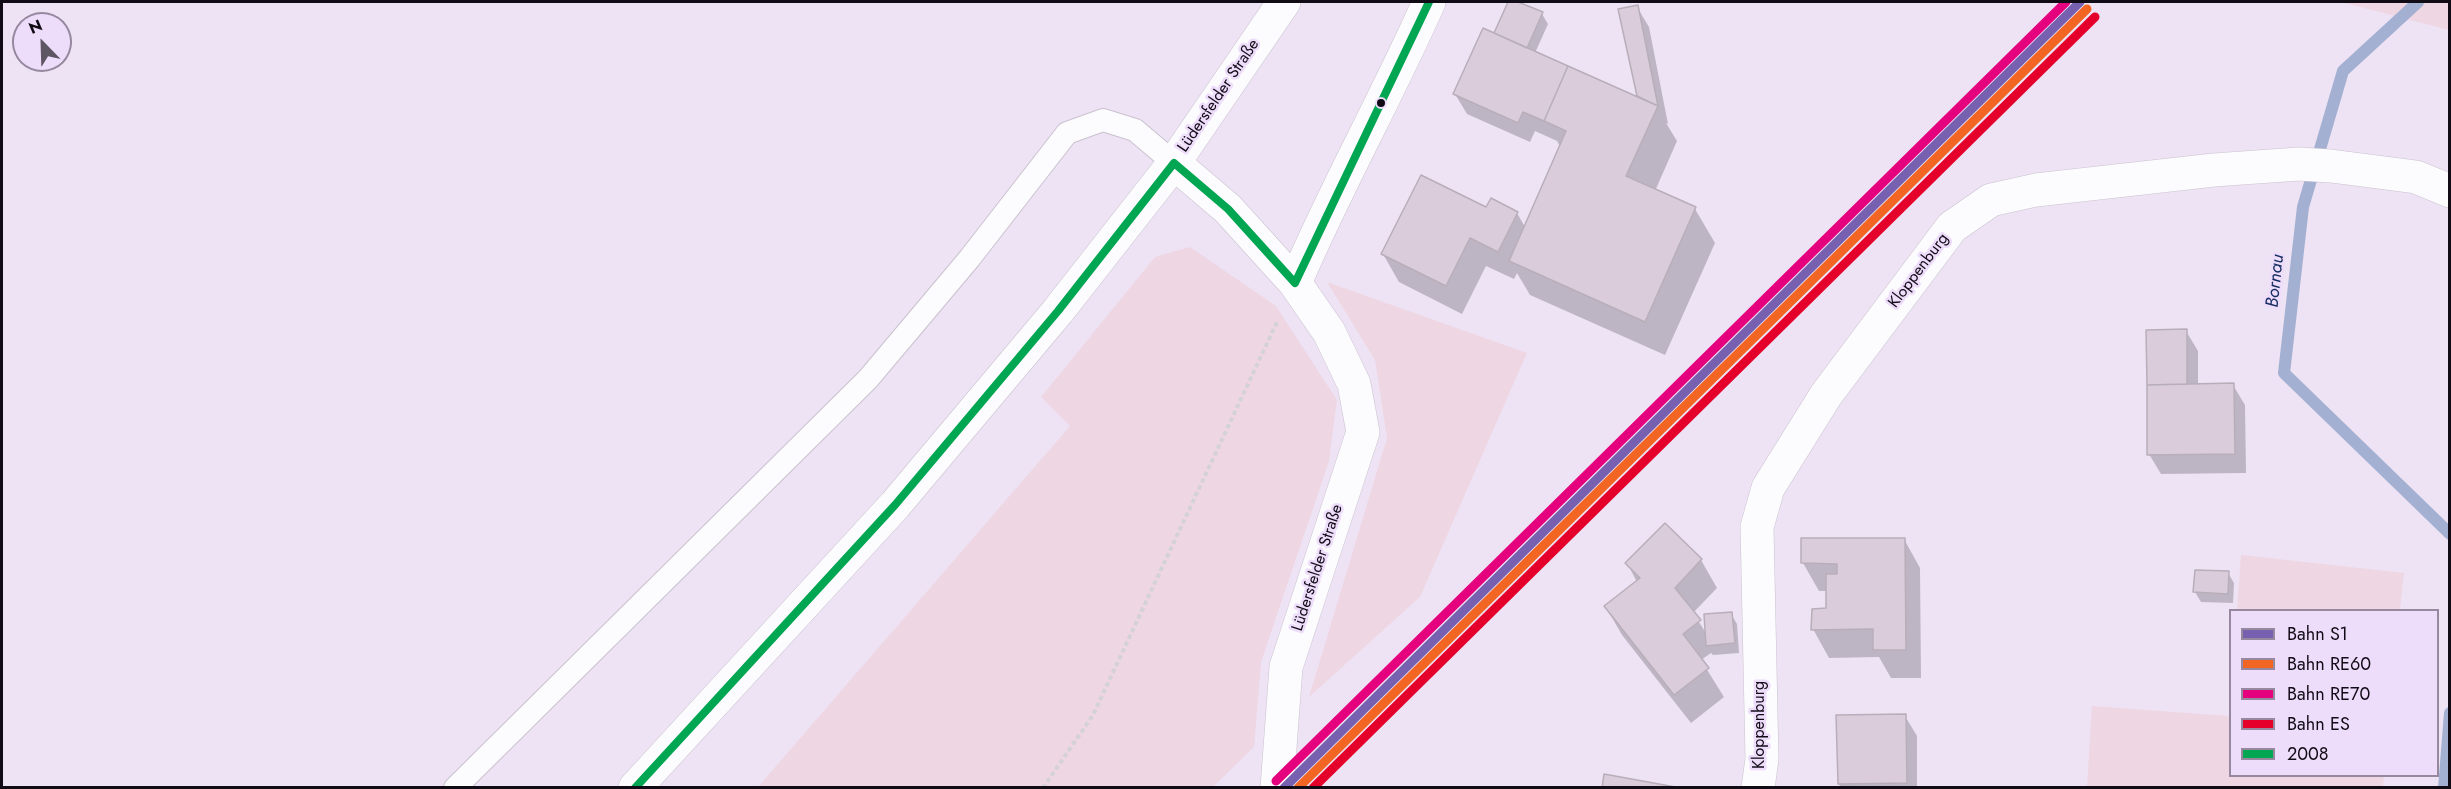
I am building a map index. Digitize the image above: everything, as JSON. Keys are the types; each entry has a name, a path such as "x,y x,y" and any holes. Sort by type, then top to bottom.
{"street":[{"name":"Lüdersfelder Straße","path":"634,788 895,505 1058,311 1174,163 1284,2"},
{"path":"1295,283 1429,2"},
{"name":"Lüdersfelder Straße","path":"1174,163 1227,208 1295,283 1329,332 1354,384 1363,432 1286,667 1277,788"},
{"name":"Kloppenburg","path":"1758,788 1762,759 1757,527 1768,488 1826,395 1952,227 1991,200 2036,190 2214,170 2315,165 2416,177 2450,191"}],"lane":[{"path":"455,788 868,379 969,259 1067,133 1103,120 1135,130 1174,163"}],"path":[{"path":"1043,788 1093,715 1199,484 1295,283"}],"shaded area":[{"path":"2341,2 2449,2 2449,30"},
{"path":"1190,247 1276,306 1337,400 1329,461 1261,662 1254,747 1213,787 758,787 1070,426 1041,397 1155,257"},
{"path":"1327,282 1527,353 1420,597 1309,697 1387,438 1375,360"},
{"path":"2241,555 2404,573 2400,609 2237,609"},
{"path":"2092,706 2229,716 2229,777 2384,777 2383,787 2087,787"}],"building":[{"path":"1508,2 1518,2 1543,12 1527,48 1494,33"},
{"path":"1638,5 1658,106 1637,96 1618,9"},
{"path":"1483,28 1568,66 1544,121 1523,112 1518,123 1453,94"},
{"path":"1568,66 1658,106 1626,176 1696,207 1645,322 1509,261 1566,131 1544,121"},
{"path":"1421,175 1486,207 1491,198 1518,212 1498,252 1470,238 1446,286 1381,254"},
{"path":"2187,329 2187,384 2147,385 2146,330"},
{"path":"2234,383 2235,454 2147,455 2147,385"},
{"path":"1665,523 1702,559 1675,588 1701,620 1683,634 1709,668 1674,695 1604,606 1640,578 1625,563"},
{"path":"1801,538 1905,538 1906,650 1873,650 1873,629 1811,630 1812,609 1826,608 1826,574 1837,574 1837,564 1801,563"},
{"path":"2195,570 2229,571 2228,594 2193,592"},
{"path":"1732,612 1735,643 1706,646 1704,614"},
{"path":"1906,714 1907,783 1838,784 1836,715"},
{"path":"1604,774 1681,788 1602,788"}],"waterway":[{"name":"Bornau","path":"2418,2 2343,71 2303,207 2284,373 2450,534"},
{"name":"Bornau","path":"2444,788 2450,713"}],"rail line":[{"name":"RE70","path":"1276,781 2066,2"},
{"name":"S1","path":"1284,788 2080,2"},
{"name":"RE60","path":"1298,788 2087,9"},
{"name":"ES","path":"1313,788 2095,17"}],"transit line":[{"name":"2008","path":"635,788 895,505 1058,311 1174,163 1228,209 1295,283 1429,2"}]}
